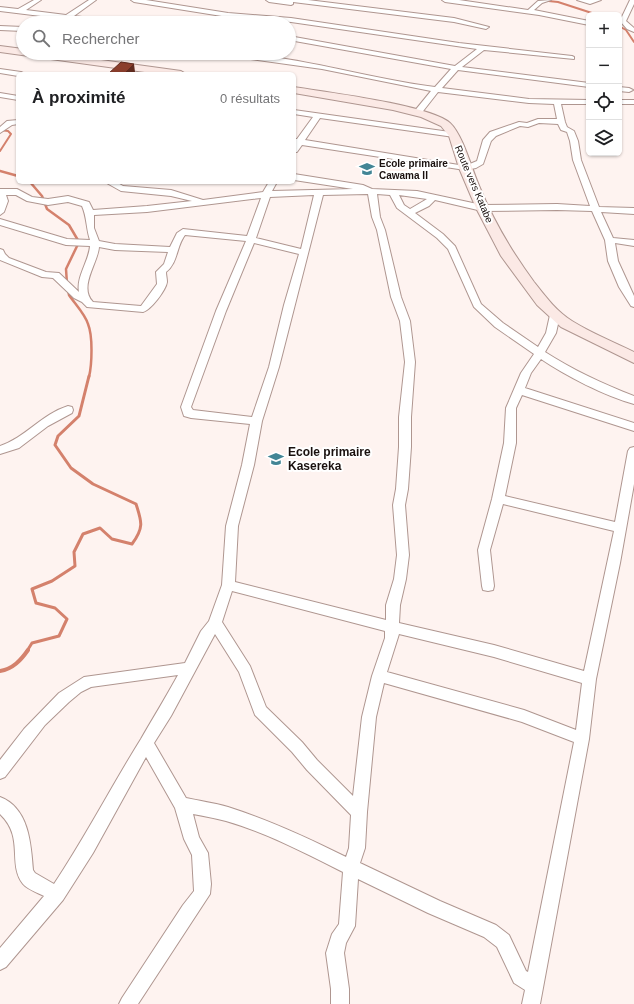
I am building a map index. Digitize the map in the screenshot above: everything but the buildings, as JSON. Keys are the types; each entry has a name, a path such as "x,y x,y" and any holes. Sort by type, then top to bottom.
{"street":[{"path":"20,11 38,0"},
{"path":"69,16 93,0"},
{"path":"134,0 228,15 281,16 292,1"},
{"path":"269,0 292,1 454,20 486,27"},
{"path":"445,0 530,11 586,21"},
{"path":"530,11 540,2 548,0"},
{"path":"580,0 587,2 598,0"},
{"path":"633,0 623,21 629,28 634,30"},
{"path":"0,9 60,16"},
{"path":"296,19 459,45 572,58"},
{"path":"0,28 16,29"},
{"path":"296,39 448,65 457,68 586,85"},
{"path":"416,113 450,73 484,47"},
{"path":"0,49 16,51"},
{"path":"80,60 163,72"},
{"path":"280,60 330,68 412,86 509,99 586,102"},
{"path":"0,71 16,73"},
{"path":"622,89 629,90"},
{"name":"Route vers Katabe","path":"296,90 365,101 416,113 445,124 454,135 465,168 482,208 508,256 542,302 566,324 583,334 632,354"},
{"path":"0,96 16,98"},
{"path":"558,102 561,122 564,128 570,131 574,141 577,160 594,208 610,240 613,261 624,287 634,304"},
{"path":"622,102 634,102"},
{"path":"296,112 454,135"},
{"path":"317,116 297,141 465,168 480,162 487,140 494,134 519,124 528,125 538,121 561,122"},
{"path":"0,122 14,122"},
{"path":"0,131 14,122"},
{"path":"296,177 352,186 372,191"},
{"path":"113,184 121,188 178,194 204,202"},
{"path":"256,421 191,414 188,413 186,407 266,195 272,184"},
{"path":"90,213 140,210 266,195 372,191 433,196 482,208 594,208 634,211"},
{"path":"340,1004 340,989 335,953 338,940 347,926 351,868 357,848 359,812 369,716 379,676 392,638 393,605 400,579 403,555 400,505 410,362 405,321 396,297 381,230 376,217 372,191"},
{"path":"0,212 4,201 0,192 17,192 30,199 48,202 66,199 86,204 90,213 90,228 95,243 94,253 82,285 85,300"},
{"path":"393,192 397,203 440,236 452,248 477,306 499,325 539,354 604,388 634,400"},
{"path":"0,961 57,894 87,848 146,743 166,712 206,635 215,622 228,585 232,526 248,465 256,421 274,367 319,193"},
{"path":"409,213 426,204 433,196"},
{"path":"0,222 66,242 95,243 115,247 173,250"},
{"path":"0,252 6,260 22,264 45,276 56,275 90,305 144,309 160,286 162,281 160,274 162,270 169,265 173,250 181,234 185,232 250,239 303,252"},
{"path":"610,240 634,243"},
{"path":"488,586 484,550 498,500 510,443 511,408 526,373 539,354 551,332 555,315"},
{"path":"519,390 634,427"},
{"path":"0,450 15,445 44,423 68,410"},
{"path":"531,1004 582,739 589,679 620,528 629,502 634,451"},
{"path":"498,500 620,528"},
{"path":"228,585 300,605 494,651 589,679"},
{"path":"215,622 244,670 260,711 297,747 312,765 359,812"},
{"path":"0,772 21,743 59,700 76,686 89,681 189,668"},
{"path":"379,676 524,716 582,739"},
{"path":"128,1004 202,894 204,884 200,853 192,839 187,819 181,804 146,743"},
{"path":"0,804 12,815 17,824 23,840 25,871 29,879 57,894"},
{"path":"181,804 226,814 294,840 351,868 490,931 503,941 520,977 534,986"}],"waterway":[{"path":"539,0 558,2 589,12"},
{"path":"622,28 626,30 634,42"},
{"path":"0,130 8,131 11,134 0,151"},
{"path":"0,171 16,175"},
{"path":"32,184 42,196 47,209 69,225 79,242 66,269 67,284"},
{"path":"68,290 69,295 87,320 90,329 92,350 89,377"},
{"path":"27,651 32,643 59,636 67,619 55,608 36,603 32,589 52,581 75,566 74,552 83,534 100,528 112,539 132,544 139,534 141,520 136,504 93,484 71,468 55,445 58,436 79,416 89,376"},
{"path":"0,671 16,664 28,650"}],"place":[{"name":"Ecole primaire Cawama II","path":"367,169"},
{"name":"Ecole primaire Kasereka","path":"276,459"}]}
